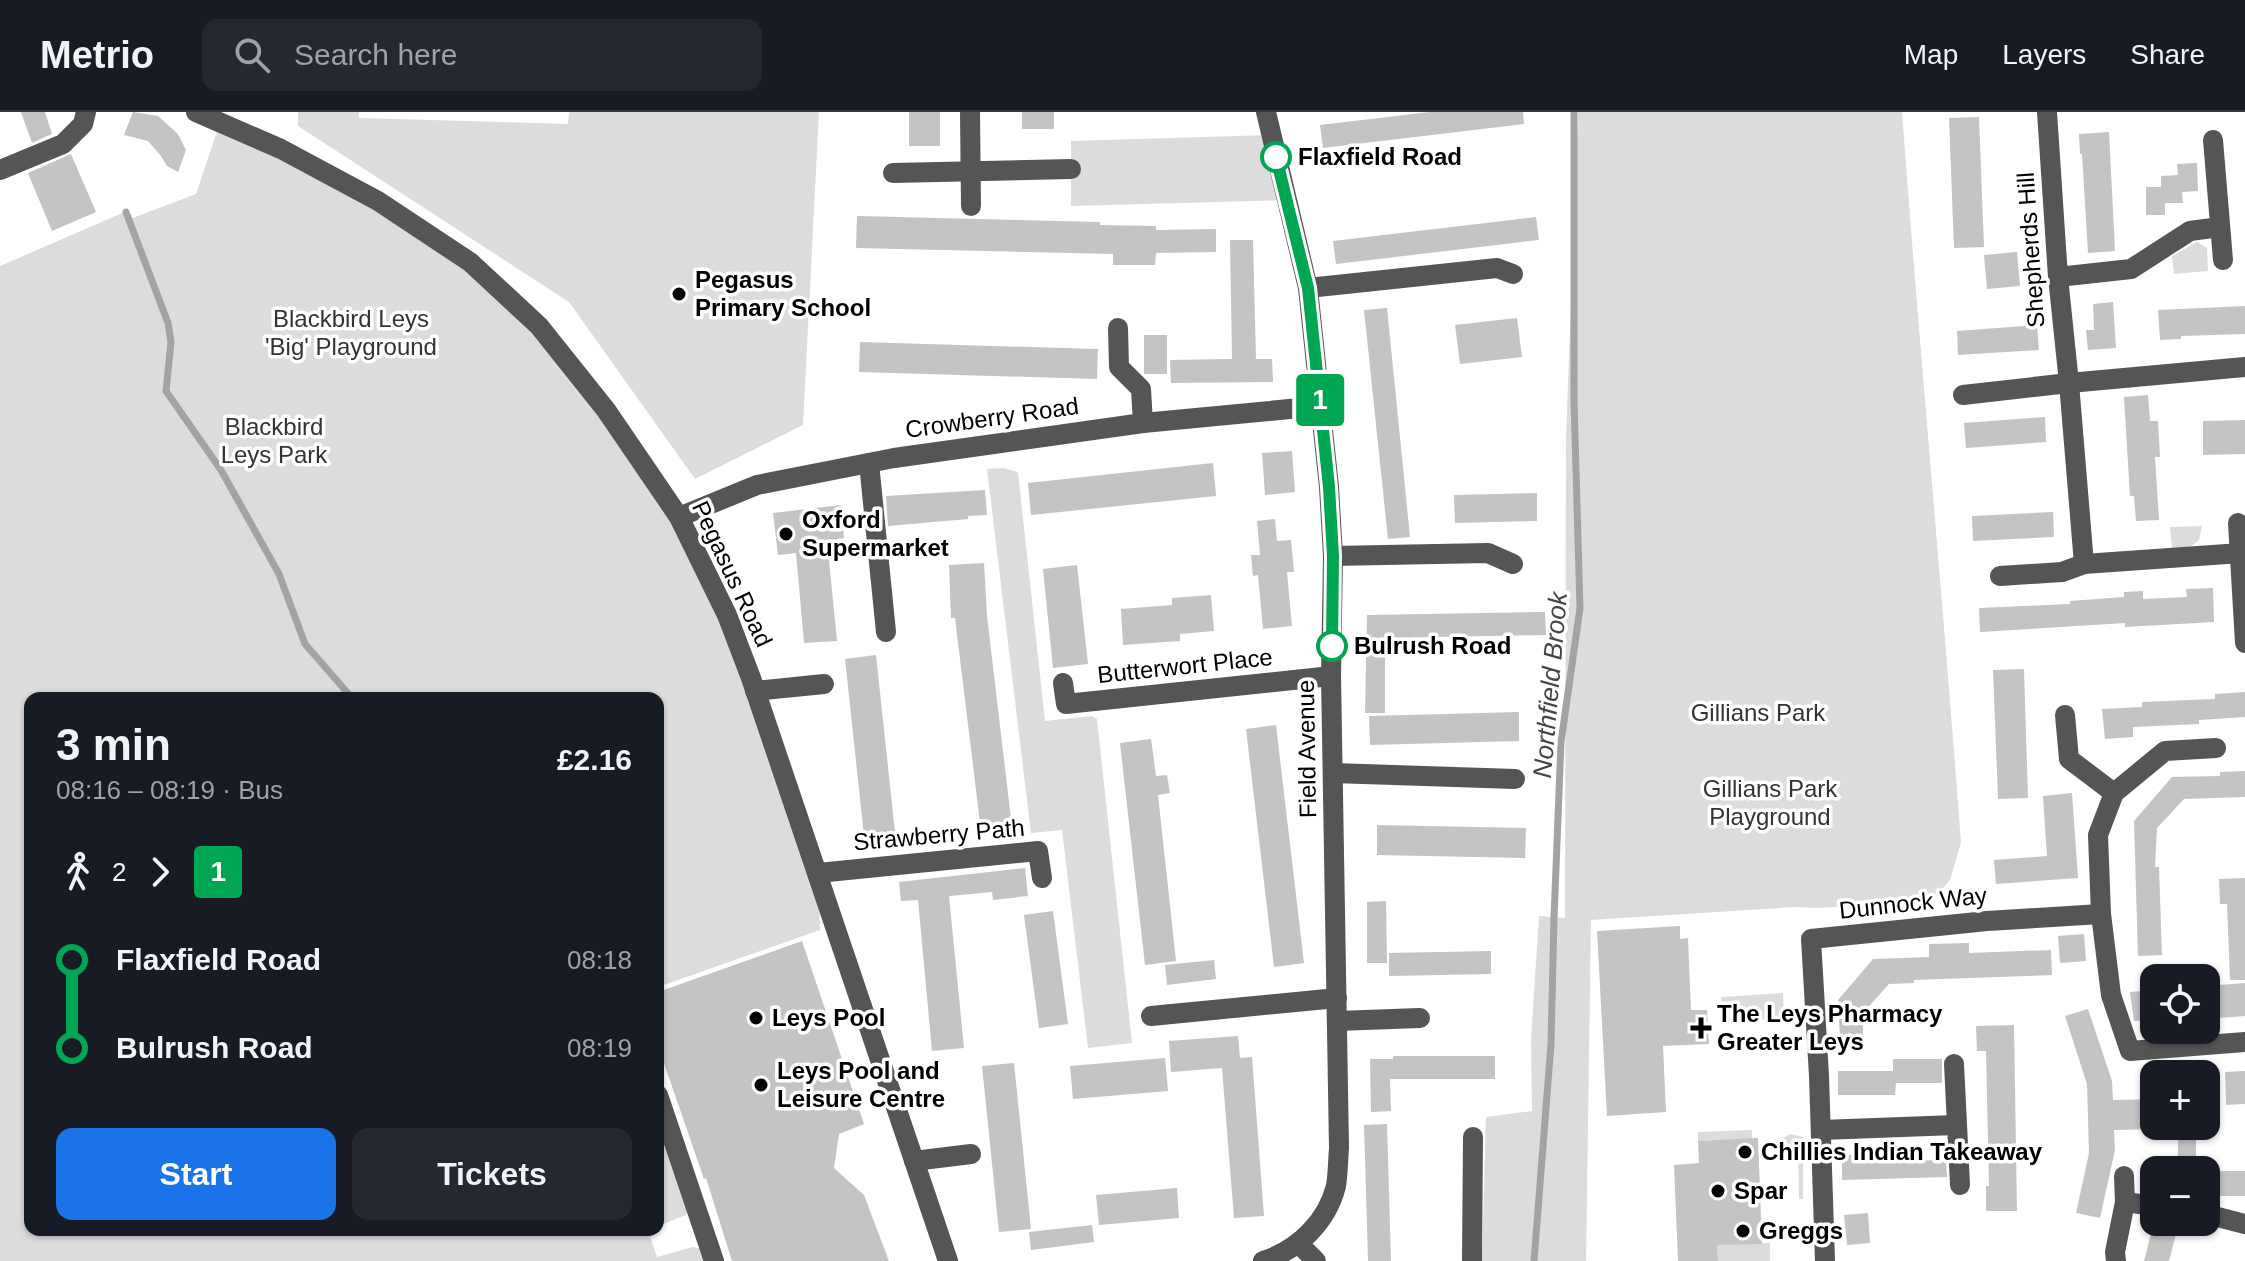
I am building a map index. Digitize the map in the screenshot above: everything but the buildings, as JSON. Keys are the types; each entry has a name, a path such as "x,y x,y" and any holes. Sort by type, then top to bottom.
{"street":[{"path":"0,170 63,144 83,124 86,112"},
{"name":"Pegasus Road","path":"196,112 232,120 378,201 470,262 539,326 606,410 679,517 727,615 755,691 948,1261"},
{"path":"970,112 971,206"},
{"name":"Field Avenue","path":"1263,1261 1298,1243 1320,1222 1335,1187 1339,1148 1331,676 1333,556 1329,487 1308,288 1266,112"},
{"name":"Shepherds Hill","path":"2047,112 2058,277 2084,564"},
{"path":"2213,140 2223,260"},
{"path":"893,173 1071,169"},
{"path":"2058,277 2131,269 2190,231 2220,227"},
{"path":"1308,288 1497,268 1513,274"},
{"path":"1118,328 1119,367 1141,389 1143,423"},
{"path":"1963,395 2245,367"},
{"name":"Crowberry Road","path":"679,517 757,485 869,463 1143,423 1321,406"},
{"path":"869,463 886,632"},
{"path":"2238,523 2245,643"},
{"path":"1333,556 1488,553 1513,564"},
{"path":"2000,576 2062,572 2084,564 2241,553"},
{"name":"Butterwort Place","path":"1063,683 1066,704 1331,676"},
{"path":"755,691 824,684"},
{"path":"2065,715 2069,759 2114,793"},
{"path":"2216,748 2165,751 2114,793 2098,835 2101,914 2111,995 2130,1051 2245,1042"},
{"path":"1333,773 1515,779"},
{"name":"Strawberry Path","path":"818,873 1038,851 1042,878"},
{"name":"Dunnock Way","path":"1825,1261 1811,939 1987,921 2101,914"},
{"path":"1151,1016 1337,998"},
{"path":"1337,1021 1420,1018"},
{"path":"1954,1064 1960,1185"},
{"path":"664,1113 714,1261"},
{"path":"1821,1130 1956,1125"},
{"path":"1472,1261 1473,1137"},
{"path":"914,1161 971,1154"},
{"path":"2116,1261 2125,1202 2124,1176"},
{"path":"2125,1202 2140,1204"},
{"path":"2220,1218 2245,1224"},
{"path":"1298,1243 1316,1261"}],"green space":[{"name":"Pegasus Primary School","path":"298,112 359,112 359,118 568,124 569,112 819,112 803,425 695,479 569,302 298,126"},
{"name":"Gillians Park","path":"1578,112 1902,112 1961,843 1950,880 1931,902 1591,920 1586,1261 1482,1261 1486,1117 1532,1111 1531,1039 1539,916 1565,918 1566,439"},
{"name":"Blackbird Leys Park","path":"220,123 378,201 539,326 679,517 818,873 820,930 664,985 664,692 24,692 24,1236 650,1236 657,1257 693,1247 703,1249 707,1261 0,1261 0,266 127,211 130,219 196,194"},
{"path":"1271,135 1288,200 1071,206 1071,141"},
{"path":"2197,242 2207,248 2208,271 2174,274 2172,256"},
{"path":"1003,468 1018,472 1045,721 1092,716 1097,719 1132,1043 1088,1048 1062,830 1031,833 987,469"},
{"path":"2202,526 2199,540 2193,545 2183,550 2172,548 2170,527"},
{"path":"1783,993 1784,1018 1723,1022 1721,997"},
{"path":"1752,1130 1752,1139 1698,1141 1698,1132"},
{"path":"664,1134 690,1205 686,1215 664,1224"},
{"path":"1790,1134 1803,1137 1803,1199 1799,1199 1798,1153 1782,1154 1783,1138"},
{"path":"1770,1243 1770,1261 1718,1261 1717,1245"}],"waterway":[{"name":"Northfield Brook","path":"1534,1261 1551,1044 1561,742 1580,608 1574,401 1574,112"},
{"path":"126,212 168,323 171,342 166,391 221,470 279,574 305,644 347,692"}],"bus line":[{"name":"1","path":"1276,157 1308,288 1329,487 1333,556 1332,646"}],"place":[{"name":"Flaxfield Road","path":"1276,157"},
{"name":"Pegasus Primary School","path":"679,294"},
{"name":"Oxford Supermarket","path":"786,534"},
{"name":"Bulrush Road","path":"1332,646"},
{"name":"Leys Pool","path":"756,1018"},
{"name":"The Leys Pharmacy Greater Leys","path":"1701,1028"},
{"name":"Leys Pool and Leisure Centre","path":"761,1085"},
{"name":"Chillies Indian Takeaway","path":"1745,1152"},
{"name":"Spar","path":"1718,1191"},
{"name":"Greggs","path":"1743,1231"}],"park label":[{"name":"Blackbird Leys 'Big' Playground","path":"351,333"},
{"name":"Gillians Park Playground","path":"1770,803"}]}
